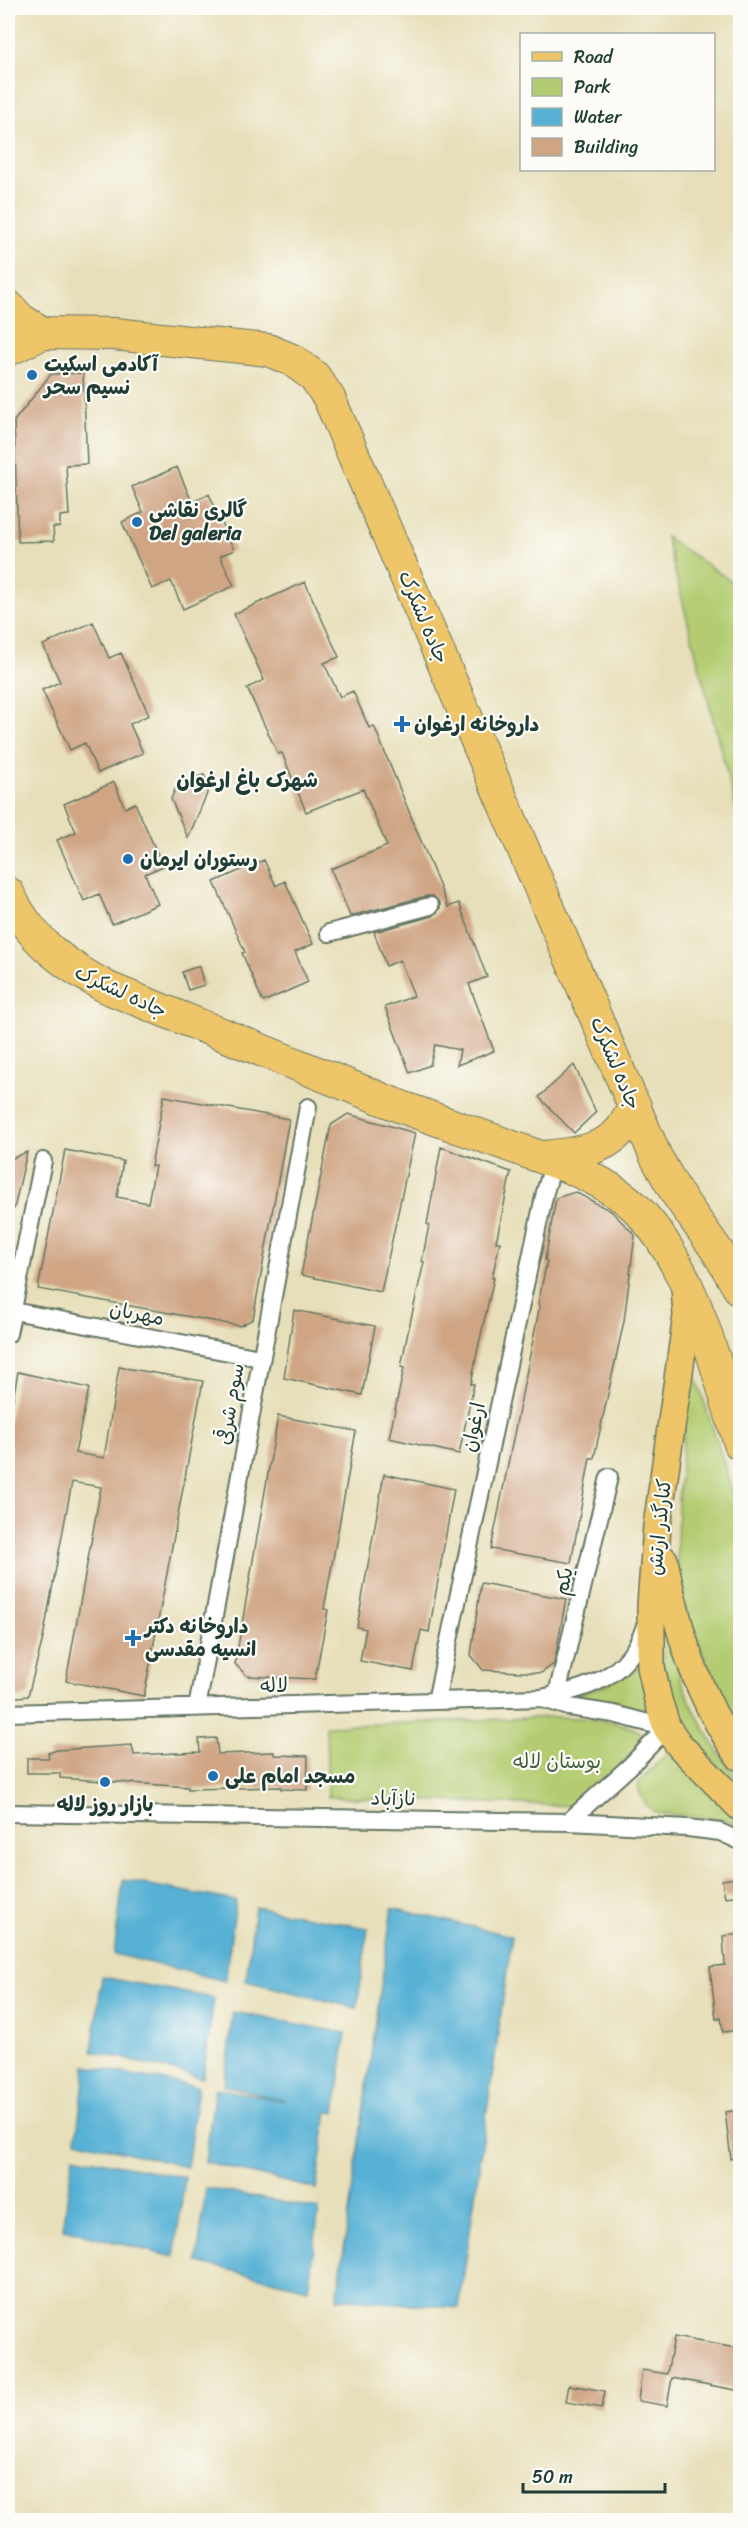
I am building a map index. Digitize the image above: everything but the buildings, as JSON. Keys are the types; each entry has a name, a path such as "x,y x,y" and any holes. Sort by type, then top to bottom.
{"highway":[{"path":"8,306 21,320 43,333"},
{"path":"8,350 43,333"},
{"name":"جاده لشکرک","path":"43,333 114,334 268,350 292,360 314,376 329,398 657,1157 677,1194 718,1252 741,1290"},
{"name":"جاده لشکرک","path":"8,893 24,922 48,950 65,964 108,988 399,1106 592,1177 634,1207 653,1227"},
{"path":"547,1159 582,1152 600,1145 620,1131 635,1106"},
{"name":"کنارگذر ارتش","path":"653,1227 685,1280"},
{"path":"718,1252 685,1280 741,1444"}],"main road":[{"name":"کنارگذر ارتش","path":"685,1280 687,1316 657,1526 651,1605 651,1667 667,1728 680,1746 741,1807"},
{"path":"657,1526 671,1595 693,1670 716,1721 741,1757"}],"street":[{"path":"329,933 430,906"},
{"name":"سوم شرقی","path":"197,1708 308,1107"},
{"name":"ارغوان","path":"436,1701 544,1192 547,1159"},
{"path":"8,1334 10,1311 43,1161"},
{"name":"مهربان","path":"10,1311 260,1358"},
{"name":"یکم","path":"549,1696 609,1477"},
{"name":"لاله","path":"8,1713 549,1696 587,1686 617,1670 640,1640 651,1605"},
{"name":"لاله","path":"549,1696 569,1707 614,1714 667,1728"},
{"path":"568,1822 630,1766 667,1728"},
{"name":"نازآباد","path":"8,1813 568,1822 688,1828 720,1832 741,1841"}],"green space":[{"path":"666,537 740,587 740,824"},
{"path":"690,1358 740,1512 740,1730 711,1675 683,1602 677,1557 678,1502"},
{"path":"664,1618 690,1702 713,1744 740,1783 740,1792 678,1719 662,1674"},
{"path":"640,1656 653,1717 622,1706 565,1698 615,1680"},
{"name":"بوستان لاله","path":"557,1717 592,1719 620,1724 641,1733 647,1740 578,1806 328,1797 326,1726"},
{"path":"669,1751 686,1760 740,1821 736,1825 724,1819 656,1813 647,1806 637,1787 638,1783"}],"water":[{"path":"123,1880 236,1901 225,1981 114,1954"},
{"path":"255,1907 368,1928 357,2008 246,1981"},
{"path":"392,1908 512,1936 459,2308 337,2298"},
{"path":"102,1977 214,1998 203,2078 92,2051"},
{"path":"233,2012 346,2033 335,2113 327,2111 316,2189 205,2162 215,2088 285,2101 224,2085"},
{"path":"86,2066 198,2087 187,2167 76,2140"},
{"path":"73,2156 185,2177 174,2257 63,2229"},
{"path":"206,2188 319,2209 308,2289 197,2262"}],"place":[{"name":"آکادمی اسکیت نسیم سحر","path":"32,375"},
{"name":"گالرى نقاشى Del galeria","path":"137,522"},
{"name":"داروخانه ارغوان","path":"402,724"},
{"name":"رستوران ايرمان","path":"128,859"},
{"name":"داروخانه دکتر انسیه مقدسی","path":"133,1638"},
{"name":"مسجد امام علی","path":"213,1776"},
{"name":"بازار روز لاله","path":"105,1782"}],"district":[{"name":"شهرک باغ ارغوان","path":"247,780"}]}
